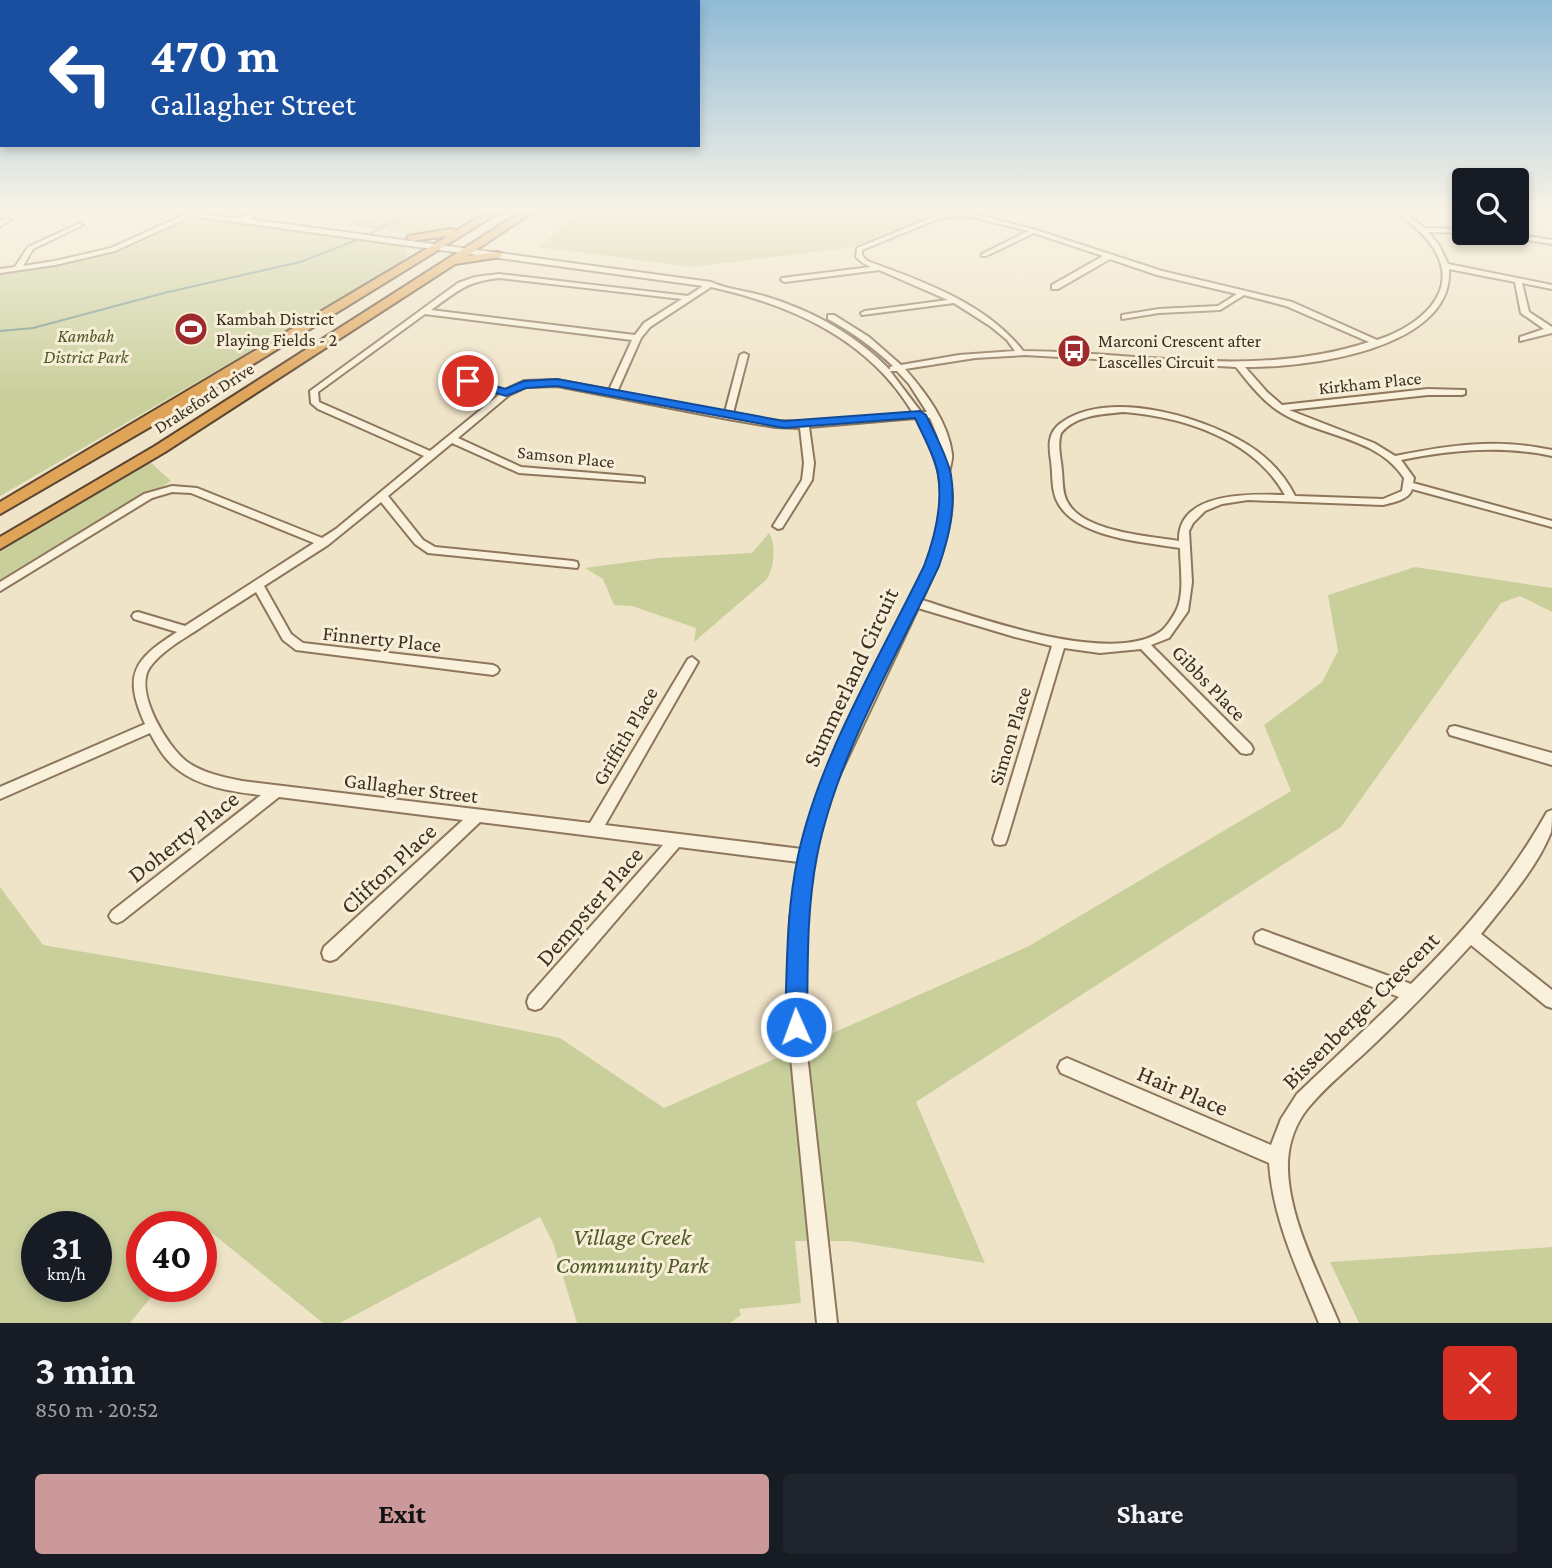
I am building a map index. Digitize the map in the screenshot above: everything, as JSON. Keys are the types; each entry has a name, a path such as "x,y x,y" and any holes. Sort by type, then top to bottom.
{"highway":[{"path":"386,278 393,272"},
{"name":"Drakeford Drive","path":"0,509 163,414 396,272"},
{"name":"Drakeford Drive","path":"0,544 203,422 433,272"}],"street":[{"name":"Summerland Circuit","path":"631,272 713,282 813,317 854,341 911,382 933,414 948,458 944,473 946,510 932,566 838,760 819,811 807,856 798,919 796,1027 827,1323"},
{"name":"Summerland Circuit","path":"646,272 767,292 815,310 855,331 888,357 893,371 920,415 944,473"},
{"path":"785,280 851,272"},
{"path":"889,272 954,301 1002,331 1021,353"},
{"path":"1055,287 1082,272"},
{"path":"1156,272 1306,310 1377,343"},
{"path":"893,371 963,357 1021,353 1163,363 1239,365 1319,358 1377,343 1412,327 1430,313 1442,295 1445,272"},
{"path":"1470,272 1552,287"},
{"path":"432,456 321,407 312,397 319,385 467,282 490,277 688,298"},
{"path":"1518,280 1525,313 1551,330"},
{"path":"612,393 637,338 652,321 713,282"},
{"path":"1125,317 1158,311 1220,308 1244,292"},
{"path":"865,313 954,301"},
{"path":"424,312 637,338"},
{"path":"1523,339 1551,330"},
{"path":"728,415 744,355"},
{"path":"888,357 925,365"},
{"path":"911,382 925,365"},
{"path":"914,602 1059,644 1103,650 1144,645 1168,631 1181,613 1184,545 1188,521 1201,509 1214,503 1248,497 1382,502 1407,492 1409,485 1406,472 1393,459 1373,447 1312,424 1281,408 1260,390 1239,365"},
{"path":"468,381 506,393"},
{"name":"Gallagher Street","path":"807,856 277,791 214,780 190,770 165,749 153,726 140,691 139,680 148,661 161,648 324,543 506,393 524,384 547,382 775,424 804,425 933,414"},
{"name":"Kirkham Place","path":"1281,408 1424,392 1462,392"},
{"path":"1184,545 1096,527 1066,510 1060,497 1054,440 1060,428 1086,414 1109,410 1134,410 1182,420 1225,436 1253,452 1274,470 1292,499"},
{"path":"778,526 807,480 809,463 804,425"},
{"name":"Samson Place","path":"452,439 519,470 641,480"},
{"path":"1393,459 1460,446 1487,444 1517,446 1552,453"},
{"path":"1409,485 1552,524"},
{"path":"0,587 148,496 172,489 193,490 324,543"},
{"path":"383,497 419,542 432,550 573,565"},
{"name":"Finnerty Place","path":"258,586 287,637 300,647 493,670"},
{"path":"138,616 187,631"},
{"name":"Simon Place","path":"1000,839 1059,644"},
{"name":"Gibbs Place","path":"1144,645 1247,749"},
{"name":"Griffith Place","path":"594,830 692,662"},
{"path":"0,793 153,726"},
{"path":"1455,731 1552,759"},
{"name":"Doherty Place","path":"117,916 277,791"},
{"name":"Clifton Place","path":"330,953 477,816"},
{"name":"Bissenberger Crescent","path":"1329,1323 1292,1225 1282,1190 1281,1144 1289,1120 1303,1100 1470,934 1515,878 1551,820"},
{"name":"Dempster Place","path":"535,1002 676,840"},
{"name":"Bissenberger Crescent","path":"1470,934 1552,1001 1552,1012"},
{"path":"1262,939 1412,993"},
{"name":"Hair Place","path":"1067,1067 1280,1158"}],"green space":[{"name":"Kambah District Park","path":"8,272 386,272 0,496 0,273"},
{"path":"148,460 171,481 0,584 0,550"},
{"path":"769,533 774,557 766,580 694,642 696,628 632,606 614,605 603,579 585,568 659,558 752,553"},
{"name":"Village Creek Community Park","path":"1415,567 1552,588 1552,612 1520,596 1501,603 1341,827 916,1102 985,1263 849,1241 795,1241 801,1303 739,1309 741,1315 730,1323 577,1323 553,1243 540,1217 340,1323 323,1323 217,1237 217,1211 126,1211 126,1302 147,1302 130,1323 0,1323 0,887 43,945 396,1005 560,1038 664,1108 1029,946 1291,791 1264,725 1322,682 1338,651 1328,595"},
{"path":"1552,1247 1552,1323 1359,1323 1330,1262"}],"waterway":[{"path":"0,331 33,328 257,272"}],"place":[{"name":"Kambah District Playing Fields - 2","path":"191,329"},
{"name":"Marconi Crescent after Lascelles Circuit","path":"1074,351"}],"route":[{"path":"468,381 506,393 524,384 557,383 784,425 920,415 944,473 946,510 940,541 932,566 842,750 819,811 807,856 798,919 796,1027"}]}
